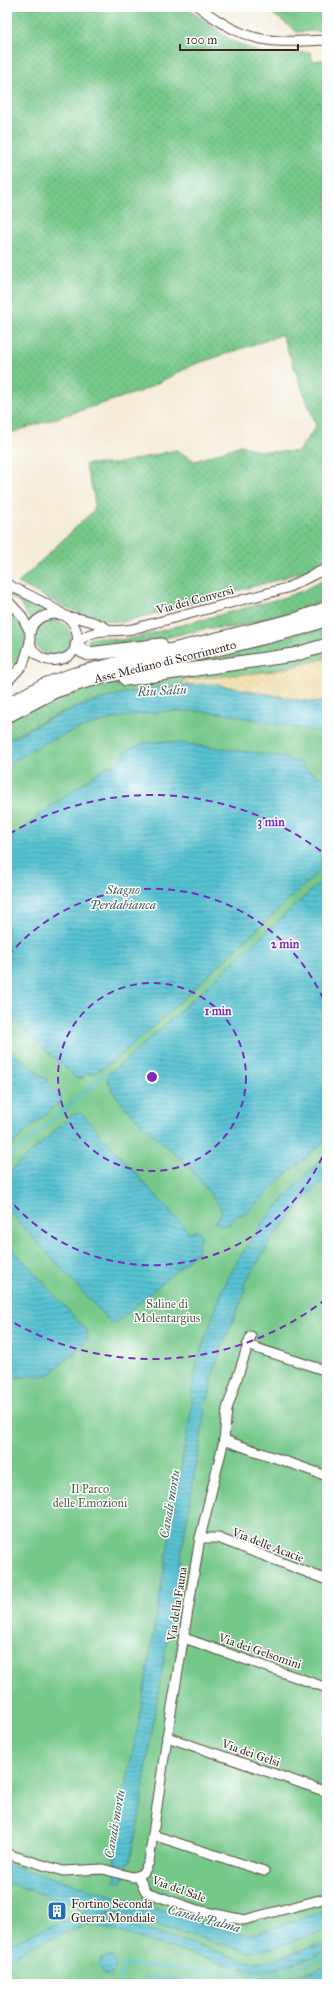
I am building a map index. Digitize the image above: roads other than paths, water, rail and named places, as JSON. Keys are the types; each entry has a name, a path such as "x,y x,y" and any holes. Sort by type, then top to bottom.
{"highway":[{"name":"Asse Mediano di Scorrimento","path":"7,705 44,685 75,674 298,618 327,608"},
{"name":"Asse Mediano di Scorrimento","path":"7,716 55,692 105,676 280,634 327,619"},
{"path":"77,643 82,651 89,654 168,643 180,648"},
{"path":"105,676 112,681 293,655 327,646"}],"street":[{"path":"199,7 229,28 246,36 281,42 327,40"},
{"name":"Via dei Conversi","path":"64,616 78,617 102,625 110,630 125,630 287,588 327,568"},
{"path":"7,584 51,607 64,616 76,630 77,643"},
{"path":"7,601 15,608 30,637 36,653 50,661 65,659 72,653 77,643 86,634 110,630"},
{"path":"51,607 78,617"},
{"path":"7,682 23,665 35,622 44,615 53,613 64,616"},
{"name":"Via della Fauna","path":"138,1876 144,1872 149,1862 167,1737 200,1538 224,1440 227,1409 251,1336"},
{"path":"247,1345 327,1371"},
{"path":"224,1440 327,1476"},
{"name":"Via delle Acacie","path":"200,1538 218,1538 327,1580"},
{"name":"Via dei Gelsomini","path":"184,1638 327,1688"},
{"name":"Via dei Gelsi","path":"167,1737 327,1792"},
{"path":"153,1835 264,1871"},
{"name":"Via del Sale","path":"7,1854 63,1871 103,1869 132,1877 138,1876 146,1892 197,1910 244,1920 327,1898"}],"water":[{"name":"Riu Saliu","path":"214,684 303,701 327,703 327,732 293,728 238,716 208,712 177,711 147,713 118,718 60,736 33,749 7,765 7,741 57,715 106,698 131,692 185,685"},
{"name":"Stagno Perdabianca","path":"163,741 280,756 299,762 307,770 327,780 327,864 153,1027 113,1061 95,1073 87,1073 81,1079 77,1079 7,1014 7,840 34,821 40,814 107,766 118,764 128,749 146,743"},
{"path":"327,876 327,1140 282,1178 246,1214 236,1216 229,1225 219,1226 215,1222 221,1213 221,1209 210,1193 189,1168 128,1110 110,1086 107,1075 125,1061"},
{"path":"7,1048 47,1080 62,1097 58,1104 21,1136 7,1151"},
{"path":"79,1113 82,1114 190,1233 196,1230 200,1233 201,1239 198,1242 199,1247 197,1252 118,1322 112,1323 109,1321 7,1209 7,1174 72,1115"},
{"path":"327,1153 327,1177 307,1196 272,1239 244,1285 245,1292 222,1347 214,1371 209,1396 204,1404 205,1411 148,1755 139,1820 130,1860 122,1882 115,1881 117,1868 114,1858 120,1834 120,1813 138,1726 198,1359 223,1288 238,1260 264,1220"},
{"path":"7,1242 88,1332 87,1341 49,1375 7,1378"},
{"path":"7,1864 217,1927 247,1934 253,1934 327,1910 327,1930 271,1949 250,1952 122,1915 110,1913 104,1916 250,1962 268,1961 327,1942 327,1952 270,1971 252,1971 101,1927 94,1922 31,1947 7,1960 7,1945 86,1911 83,1907 7,1883"},
{"path":"108,1956 112,1956 115,1961 115,1969 109,1975 104,1974 99,1966 101,1960"},
{"path":"327,1966 327,1981 290,1978"}],"waterway":[{"path":"7,1160 104,1075 107,1075"},
{"path":"120,1984 121,1972 128,1965 269,1976 327,1957"},
{"path":"115,1964 128,1965"},
{"path":"146,1977 263,1984"}],"place":[{"name":"Fortino Seconda Guerra Mondiale","path":"57,1911"}],"park label":[{"name":"Saline di Molentargius","path":"167,1311"},
{"name":"Il Parco delle Emozioni","path":"90,1496"}],"water label":[{"name":"Canali mortu","path":"170,1504"},
{"name":"Canali mortu","path":"115,1824"},
{"name":"Canale Palma","path":"204,1919"}]}
